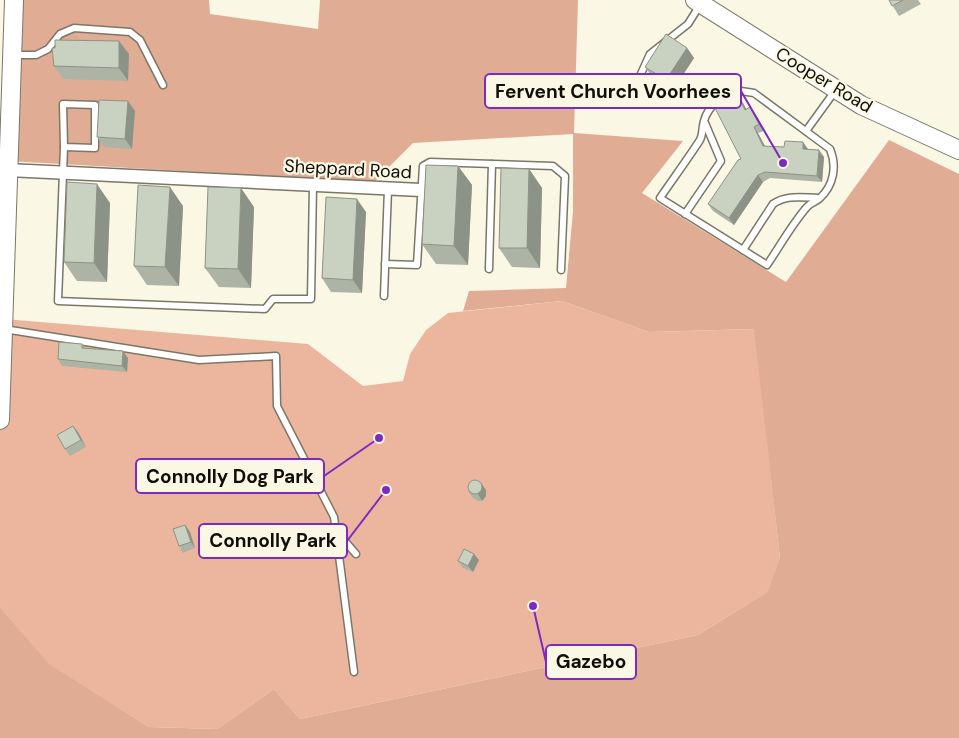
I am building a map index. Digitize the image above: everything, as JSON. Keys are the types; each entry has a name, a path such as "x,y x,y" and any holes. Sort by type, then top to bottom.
{"main road":[{"path":"0,420 8,170 5,102 12,55 14,0"},
{"name":"Cooper Road","path":"698,2 860,105 959,150"}],"street":[{"name":"Sheppard Road","path":"8,170 421,190"}],"lane":[{"path":"634,89 650,54 688,24 698,2"},
{"path":"12,55 36,55 48,50 60,34 74,28 130,32 140,40 164,85"},
{"path":"806,131 836,90"},
{"path":"741,91 754,92 806,131 830,148 836,161 834,175 820,198 808,205 768,266 660,198 702,137 704,122 709,110 718,100 729,94 741,91"},
{"path":"64,147 95,148 95,105 63,104 64,147 58,302 265,309 273,299 311,299 313,185"},
{"path":"685,214 721,161 704,122"},
{"name":"Sheppard Road","path":"421,190 423,166 430,162 553,166 564,176 561,270"},
{"path":"489,270 492,164"},
{"path":"384,296 388,189"},
{"path":"385,264 417,264 421,190"},
{"path":"743,250 773,204 779,199 786,197 820,198"},
{"path":"3,329 199,360 276,356 277,406 334,517 354,672"},
{"path":"336,531 356,554"}],"shaded area":[{"path":"15,0 209,0 210,14 318,29 320,0 578,0 574,133 683,141 642,193 786,282 889,140 959,174 959,738 0,738 0,607 49,664 149,727 217,729 274,689 300,719 698,635 767,592 780,558 754,329 649,332 562,301 463,311 469,291 566,288 573,211 573,134 413,143 374,182 9,161"},
{"path":"562,301 649,332 755,329 780,559 767,592 698,635 300,719 274,689 217,729 149,727 48,664 0,607 0,421 4,319 308,344 363,386 403,381 410,354 426,330 448,313"}],"building":[{"path":"889,0 903,0 892,6"},
{"path":"666,34 687,48 666,80 645,67"},
{"path":"55,40 119,41 119,68 54,66 52,48 55,48"},
{"path":"737,94 745,110 750,107 759,124 754,127 763,146 784,147 785,141 803,142 803,149 819,150 817,176 765,172 758,175 729,218 708,204 738,160 741,159 714,106"},
{"path":"99,100 128,101 125,139 97,137"},
{"path":"426,165 458,166 454,246 422,244"},
{"path":"501,168 529,169 527,248 499,248"},
{"path":"67,182 97,184 94,263 64,262"},
{"path":"138,185 170,187 165,267 134,266"},
{"path":"208,187 241,188 238,269 205,268"},
{"path":"326,197 357,199 353,280 322,278"},
{"path":"59,342 82,344 82,348 123,351 122,366 58,359"},
{"path":"73,426 81,440 65,449 57,435"},
{"path":"475,480 480,482 482,487 480,492 475,494 470,492 468,487 470,482"},
{"path":"185,525 191,542 179,546 173,529"},
{"path":"464,549 474,554 468,566 458,561"}],"place":[{"name":"Fervent Church Voorhees","path":"783,163"},
{"name":"Connolly Dog Park","path":"379,438"},
{"name":"Connolly Park","path":"386,490"},
{"name":"Gazebo","path":"533,606"}]}
